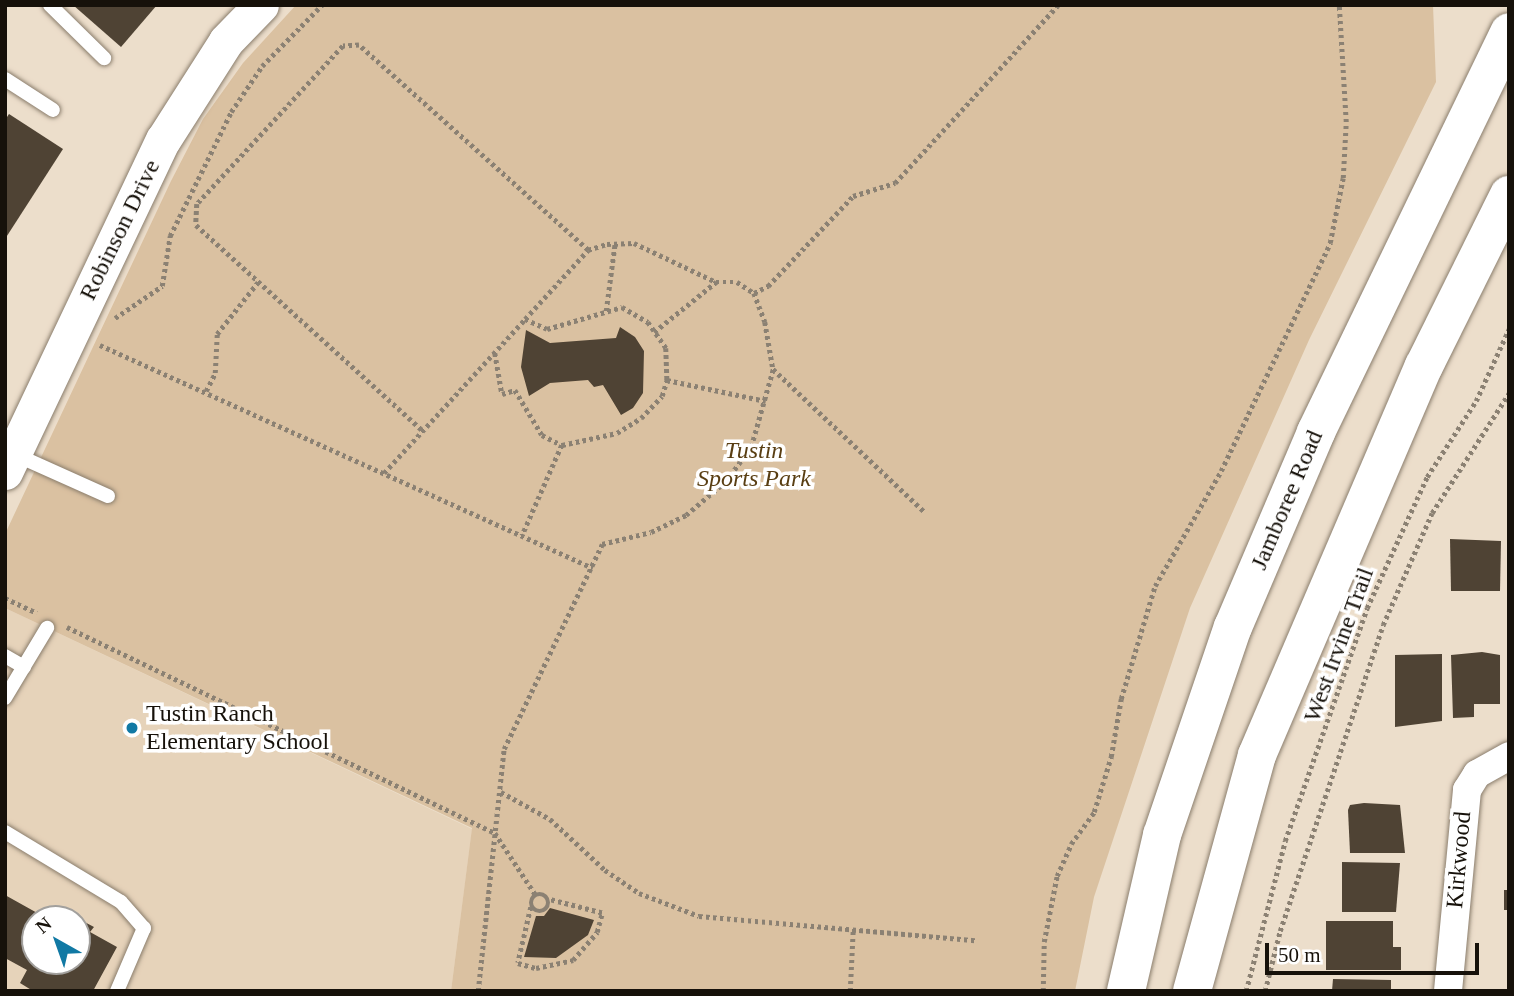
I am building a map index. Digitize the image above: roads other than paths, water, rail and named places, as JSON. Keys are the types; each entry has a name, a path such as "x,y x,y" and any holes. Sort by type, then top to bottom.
{"main road":[{"name":"Jamboree Road","path":"1126,991 1162,835 1233,627 1316,432 1509,32"},
{"path":"1192,991 1257,755 1424,366 1509,195"}],"street":[{"name":"Robinson Drive","path":"10,463 85,339 163,140 226,41 261,5"},
{"name":"Kirkwood","path":"1448,991 1463,808 1477,774 1509,756"}],"lane":[{"path":"50,5 104,58"},
{"path":"5,79 53,110"},
{"path":"10,463 108,496"},
{"path":"5,698 47,628"},
{"path":"5,656 24,667"},
{"path":"5,832 121,902 144,928 117,991"}],"place":[{"name":"Tustin Ranch Elementary School","path":"132,728"}],"park label":[{"name":"Tustin Sports Park","path":"754,465"}]}
